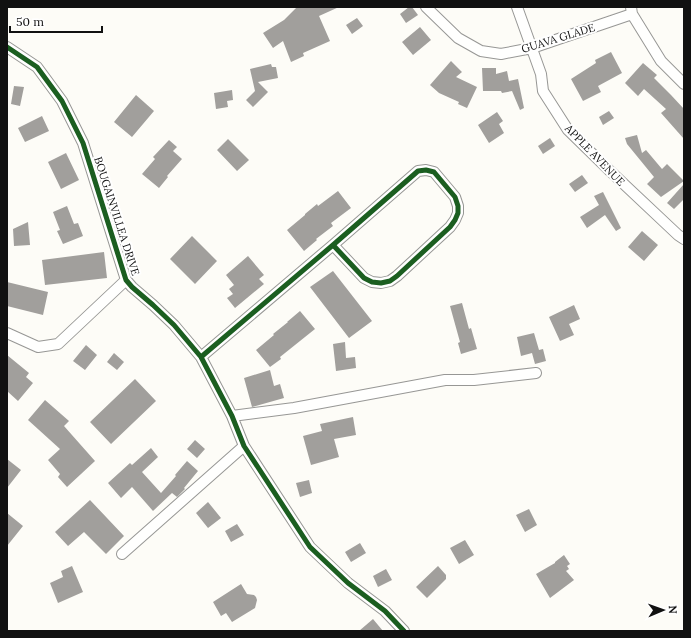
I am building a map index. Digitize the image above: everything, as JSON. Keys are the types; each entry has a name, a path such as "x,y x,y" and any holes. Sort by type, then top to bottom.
{"street":[{"name":"GUAVA GLADE","path":"426,7 458,38 481,51 501,54 532,48 631,10"},
{"name":"APPLE AVENUE","path":"517,7 541,74 543,90 568,130 615,177 684,239"},
{"path":"631,10 662,61 684,84"},
{"name":"BOUGAINVILLEA DRIVE","path":"7,47 37,67 62,102 69,115 83,143 126,280 174,324 201,357 232,416 244,446 310,547 348,583 385,610 404,631"},
{"path":"201,357 418,171 426,170 434,172 455,197 458,206 456,220 390,281 381,283 372,282 364,278 333,245"},
{"path":"7,333 38,347 58,344 126,280"},
{"path":"232,416 294,408 445,380 474,380 536,374"},
{"path":"122,554 244,446"}],"building":[{"path":"297,7 339,7 319,16 330,41 303,53 304,56 291,62 283,41 273,48 263,33 284,20"},
{"path":"409,7 412,7 418,15 406,23 400,14"},
{"path":"357,18 363,26 352,34 346,25"},
{"path":"420,27 431,40 413,55 402,42"},
{"path":"611,52 622,73 598,86 601,92 583,101 571,79 596,63 595,60"},
{"path":"451,61 462,72 456,77 477,87 467,108 458,104 459,102 439,93 430,85"},
{"path":"643,63 657,75 654,78 684,109 684,139 661,113 666,109 644,89 638,96 625,83"},
{"path":"271,64 272,67 276,67 278,78 258,82 268,92 253,107 246,100 255,91 250,69"},
{"path":"482,68 496,68 496,74 507,71 509,81 518,79 524,108 520,110 512,91 502,93 501,91 483,91"},
{"path":"14,86 24,87 20,106 11,104"},
{"path":"232,90 233,100 227,101 228,107 216,109 214,93"},
{"path":"136,95 154,111 132,137 114,122"},
{"path":"609,111 614,118 603,125 599,117"},
{"path":"497,112 503,121 499,124 504,133 489,143 478,125"},
{"path":"42,116 49,131 25,142 18,128"},
{"path":"637,135 642,153 646,150 662,169 667,164 684,181 661,197 647,184 654,177 627,144 625,138"},
{"path":"550,138 555,146 543,154 538,146"},
{"path":"228,139 249,160 237,171 217,150"},
{"path":"169,140 177,147 173,151 182,159 159,188 142,174 155,159 153,157"},
{"path":"66,153 79,180 61,189 48,162"},
{"path":"582,175 588,183 575,192 569,184"},
{"path":"684,184 684,199 674,209 667,203"},
{"path":"338,191 351,208 331,223 333,226 316,239 317,240 304,251 287,230 317,204 318,206"},
{"path":"603,192 621,228 616,231 605,215 587,228 580,217 599,205 594,196"},
{"path":"67,206 74,224 78,223 83,236 63,244 57,231 60,230 53,212"},
{"path":"28,222 30,245 14,246 13,229"},
{"path":"642,231 658,245 644,261 628,247"},
{"path":"192,236 217,261 195,284 170,259"},
{"path":"104,252 107,278 45,285 42,260"},
{"path":"248,256 264,275 259,279 264,284 235,308 227,298 233,294 229,289 234,285 226,275"},
{"path":"333,271 372,321 349,338 310,287"},
{"path":"7,282 48,292 43,315 7,306"},
{"path":"462,303 469,329 471,328 477,349 461,354 458,343 460,342 450,306"},
{"path":"574,305 580,319 569,324 574,335 560,341 549,317"},
{"path":"300,311 315,329 270,367 256,350"},
{"path":"534,333 539,350 543,349 546,361 535,364 532,353 521,356 517,337"},
{"path":"345,342 346,358 355,357 356,368 336,371 333,344"},
{"path":"86,345 97,355 85,370 73,361"},
{"path":"114,353 124,362 117,370 107,362"},
{"path":"7,355 29,373 26,377 33,383 18,401 7,391"},
{"path":"270,370 274,386 280,384 284,398 252,407 244,378"},
{"path":"135,379 156,401 111,444 90,422"},
{"path":"45,400 69,421 64,426 95,461 67,487 58,477 60,474 48,460 60,449 28,420"},
{"path":"353,417 356,435 334,439 339,457 311,465 303,436 322,431 320,424"},
{"path":"195,440 205,449 197,458 187,449"},
{"path":"151,448 158,457 142,472 161,493 187,461 198,471 177,497 172,493 153,511 132,487 121,498 108,483 130,463 132,465"},
{"path":"7,459 21,470 7,488"},
{"path":"309,480 312,493 300,497 296,483"},
{"path":"90,500 124,536 106,554 84,532 68,546 55,532"},
{"path":"208,502 221,518 208,528 196,513"},
{"path":"529,509 537,525 525,532 516,515"},
{"path":"7,513 23,526 7,546"},
{"path":"237,524 244,535 231,542 225,531"},
{"path":"465,540 474,555 459,564 450,548"},
{"path":"360,543 366,553 351,562 345,552"},
{"path":"564,555 570,564 567,566 569,569 566,571 574,580 550,598 536,574 555,563"},
{"path":"72,566 83,592 58,603 50,583 63,577 61,571"},
{"path":"438,566 446,575 446,579 427,598 416,587"},
{"path":"386,569 392,580 378,587 373,576"},
{"path":"241,584 247,594 254,595 257,600 255,608 232,622 226,613 221,616 213,602"},
{"path":"373,619 383,631 359,631"}],"cycle path":[{"path":"7,47 37,67 62,101 83,143 126,280 174,325 201,357 232,416 244,446 310,547 348,583 385,611 404,631"},
{"path":"201,357 418,171 426,170 434,172 455,197 458,206 458,213 450,227 390,281 381,283 372,282 364,278 333,245"}]}
